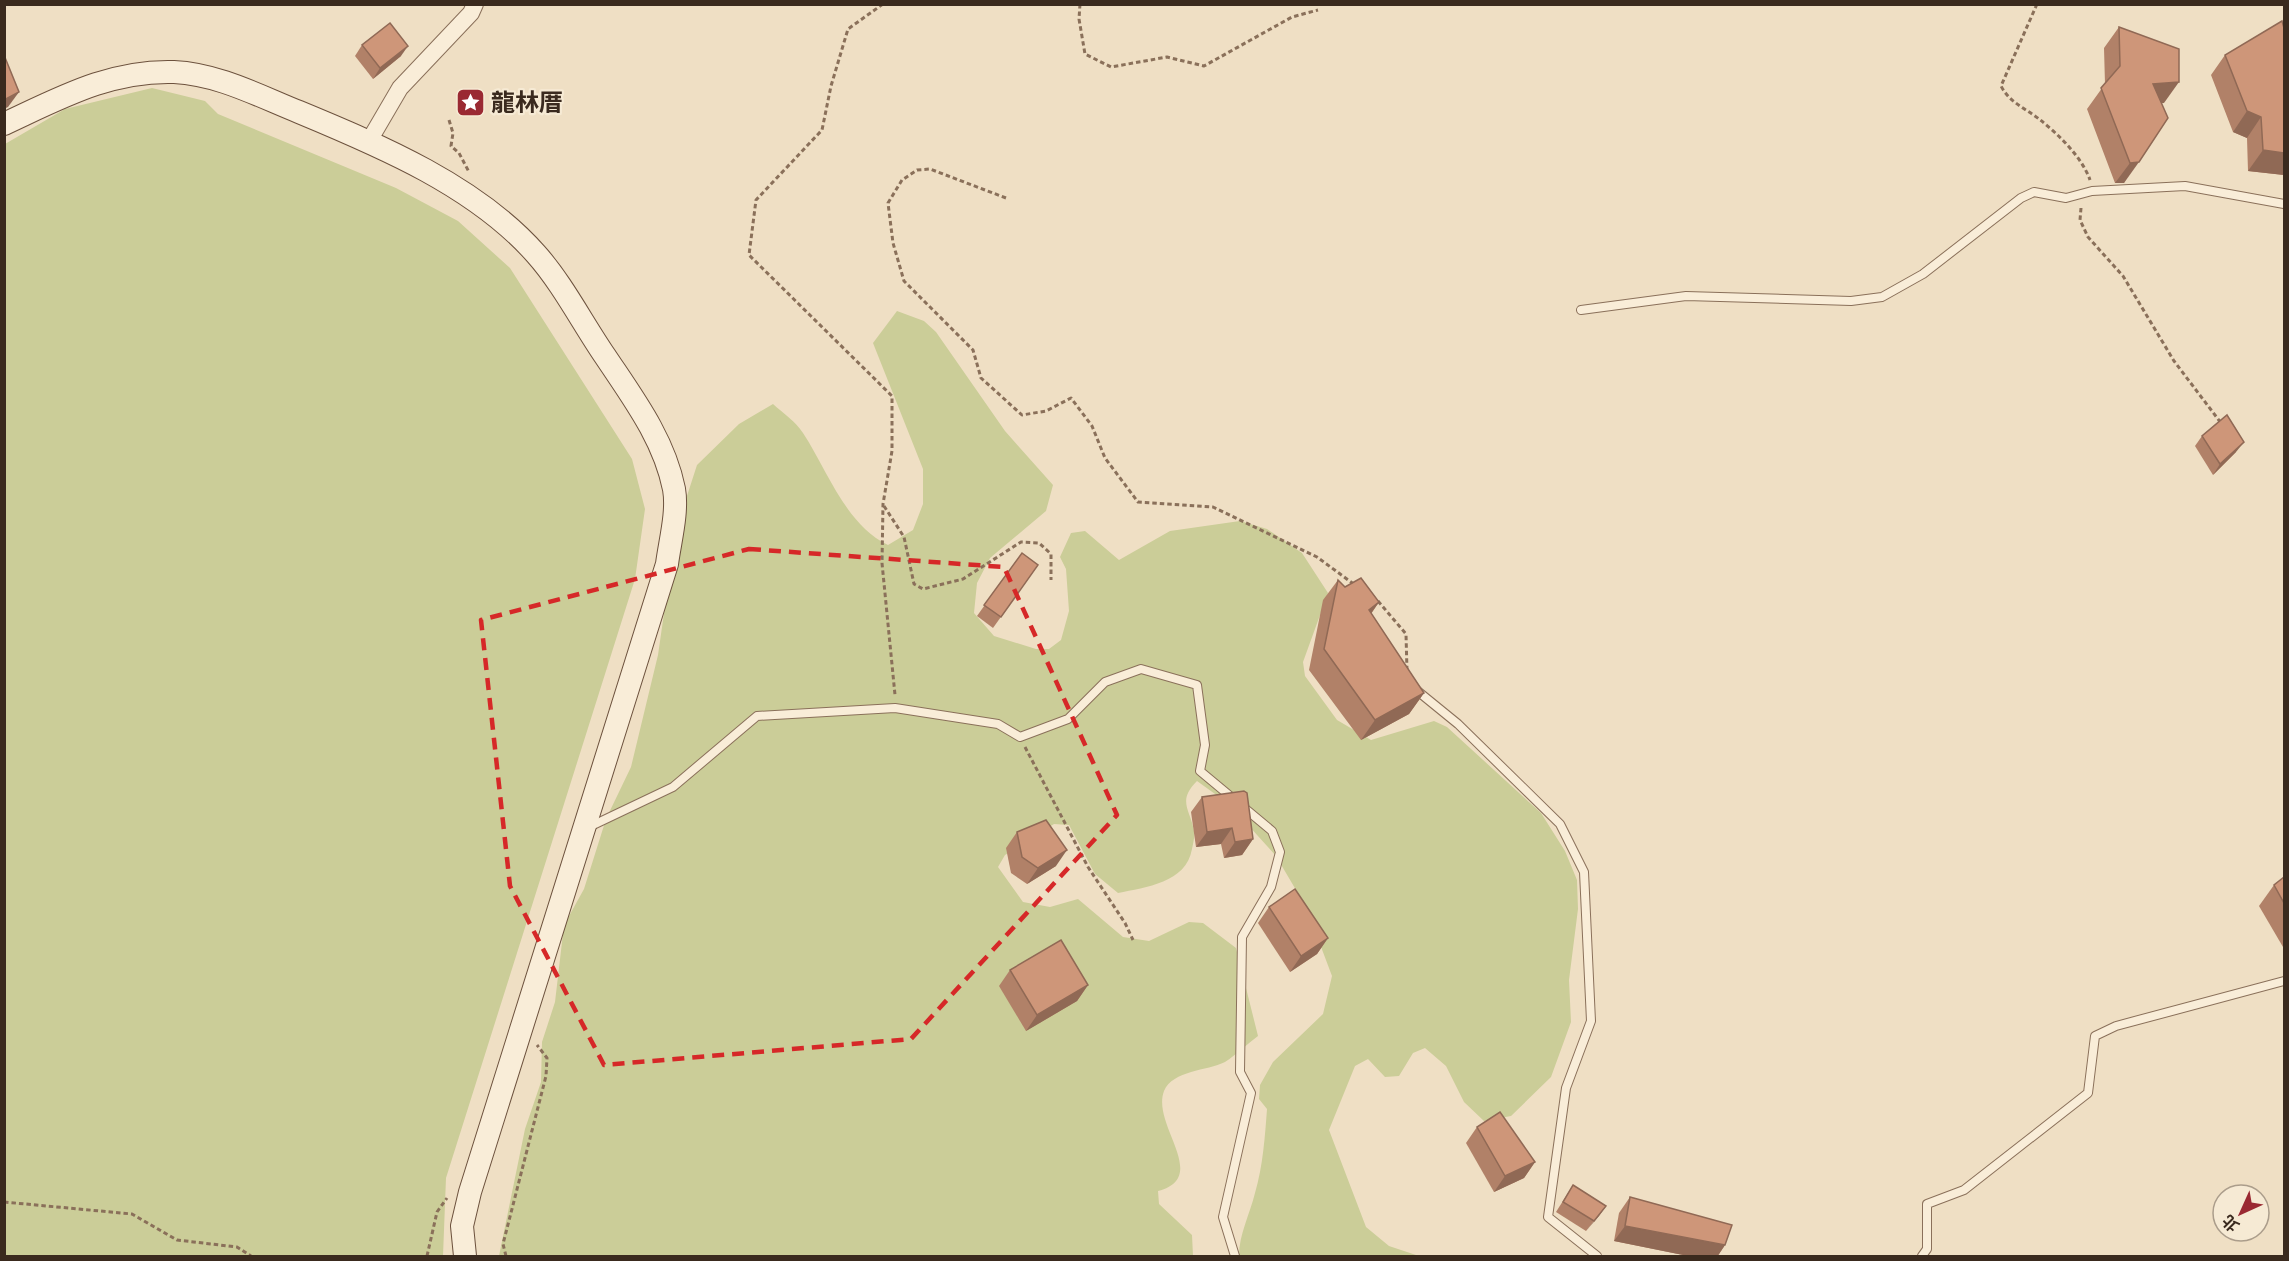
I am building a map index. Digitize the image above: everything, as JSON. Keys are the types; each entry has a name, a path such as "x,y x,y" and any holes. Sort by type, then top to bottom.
{"street":[{"path":"369,141 400,88 471,13 475,4"},
{"path":"4,124 89,84 141,74 175,72 218,79 369,141 446,182 513,231 537,256 647,419 663,453 674,491 667,564 470,1192 462,1226 465,1257"}],"lane":[{"path":"1581,310 1686,296 1851,301 1882,297 1923,274 2021,198 2034,192 2066,198 2092,191 2185,186 2284,204"},
{"path":"583,830 673,787 757,716 895,708 998,724 1020,737 1068,719 1105,682 1141,669 1197,685 1205,745 1200,771 1272,831 1280,852 1271,887 1242,937 1240,1072 1251,1093 1223,1217 1235,1257"},
{"path":"1406,682 1458,723 1560,824 1584,872 1591,1021 1566,1088 1548,1217 1597,1257"},
{"path":"1922,1257 1927,1249 1927,1204 1965,1190 2088,1093 2095,1036 2116,1026 2284,981"}],"path":[{"path":"883,4 848,29 831,86 822,130 756,200 749,255 892,396 892,451 883,504 882,563 895,708"},
{"path":"1080,4 1079,19 1085,54 1111,67 1167,57 1204,66 1292,17 1318,10"},
{"path":"2037,4 2001,86 2007,98 2040,120 2065,144 2083,167 2092,191 2081,208 2080,220 2088,237 2123,276 2174,361 2221,424"},
{"path":"449,120 453,133 451,146 459,153 475,179"},
{"path":"1006,198 930,169 917,170 903,180 888,203 893,243 904,281 973,350 981,378 1022,415 1046,411 1071,398 1092,426 1105,458 1138,502 1213,507 1317,557 1359,588"},
{"path":"883,504 904,537 914,584 923,589 963,579 1021,542 1039,543 1051,554 1051,580"},
{"path":"1376,600 1406,634 1406,682"},
{"path":"1020,737 1088,867 1125,923 1133,940"},
{"path":"506,1257 503,1244 546,1076 547,1058 521,1026"},
{"path":"4,1202 132,1215 177,1240 237,1247 251,1257"}],"highlighted area":[{"path":"749,549 1004,567 1117,815 911,1039 604,1065 510,886 481,620"}],"green space":[{"path":"152,88 205,101 218,114 396,188 458,221 510,268 632,459 645,509 635,579 446,1178 443,1256 5,1256 5,144 65,109"},
{"path":"897,311 924,321 936,332 1005,431 1053,485 1046,511 990,558 977,583 974,613 994,636 1036,649 1049,649 1061,640 1069,611 1066,569 1060,557 1071,533 1085,531 1119,560 1170,531 1240,521 1267,529 1302,553 1328,593 1303,662 1305,676 1337,720 1371,740 1434,721 1447,727 1541,813 1565,851 1577,880 1578,909 1569,980 1571,1022 1551,1077 1511,1116 1484,1121 1464,1102 1446,1066 1425,1048 1413,1053 1399,1076 1385,1077 1368,1059 1355,1066 1329,1130 1366,1227 1389,1246 1419,1256 1239,1256 1245,1224 1258,1183 1263,1151 1267,1109 1259,1099 1260,1085 1273,1062 1323,1014 1332,976 1306,907 1276,856 1229,804 1197,781 1186,800 1194,833 1192,849 1182,869 1163,882 1118,893 1095,874 1069,825 1054,824 1005,855 998,867 1023,902 1050,907 1078,899 1123,937 1149,941 1189,922 1203,923 1236,948 1258,1036 1225,1062 1175,1079 1164,1091 1162,1104 1180,1162 1179,1174 1173,1184 1158,1191 1159,1204 1192,1235 1193,1256 499,1256 525,1129 541,1082 542,1042 555,1002 564,925 584,889 606,819 631,767 658,655 676,530 697,465 739,424 773,404 800,429 849,510 873,536 888,545 913,530 923,504 923,469 873,343"}],"building":[{"path":"2282,21 2284,28 2284,153 2263,150 2261,117 2247,111 2225,55"},
{"path":"390,23 408,46 380,68 362,45"},
{"path":"2119,27 2179,49 2179,82 2153,84 2168,118 2139,162 2130,163 2101,88 2120,66"},
{"path":"4,55 19,92 4,100"},
{"path":"2227,415 2244,442 2220,464 2202,436"},
{"path":"1022,553 1038,565 1001,617 984,605"},
{"path":"1361,578 1379,602 1369,610 1424,693 1375,720 1324,649 1338,580 1345,587"},
{"path":"1244,791 1247,793 1253,839 1235,842 1232,828 1207,832 1202,797"},
{"path":"1046,820 1067,850 1038,868 1022,857 1017,832"},
{"path":"2284,877 2284,903 2274,885"},
{"path":"1295,889 1328,938 1301,956 1269,907"},
{"path":"1061,940 1088,985 1037,1015 1010,970"},
{"path":"1500,1112 1535,1162 1505,1176 1477,1127"},
{"path":"1573,1185 1606,1206 1594,1221 1563,1202"},
{"path":"1630,1197 1732,1225 1725,1245 1625,1226"}],"place":[{"name":"龍林厝","path":"470,103"}]}
